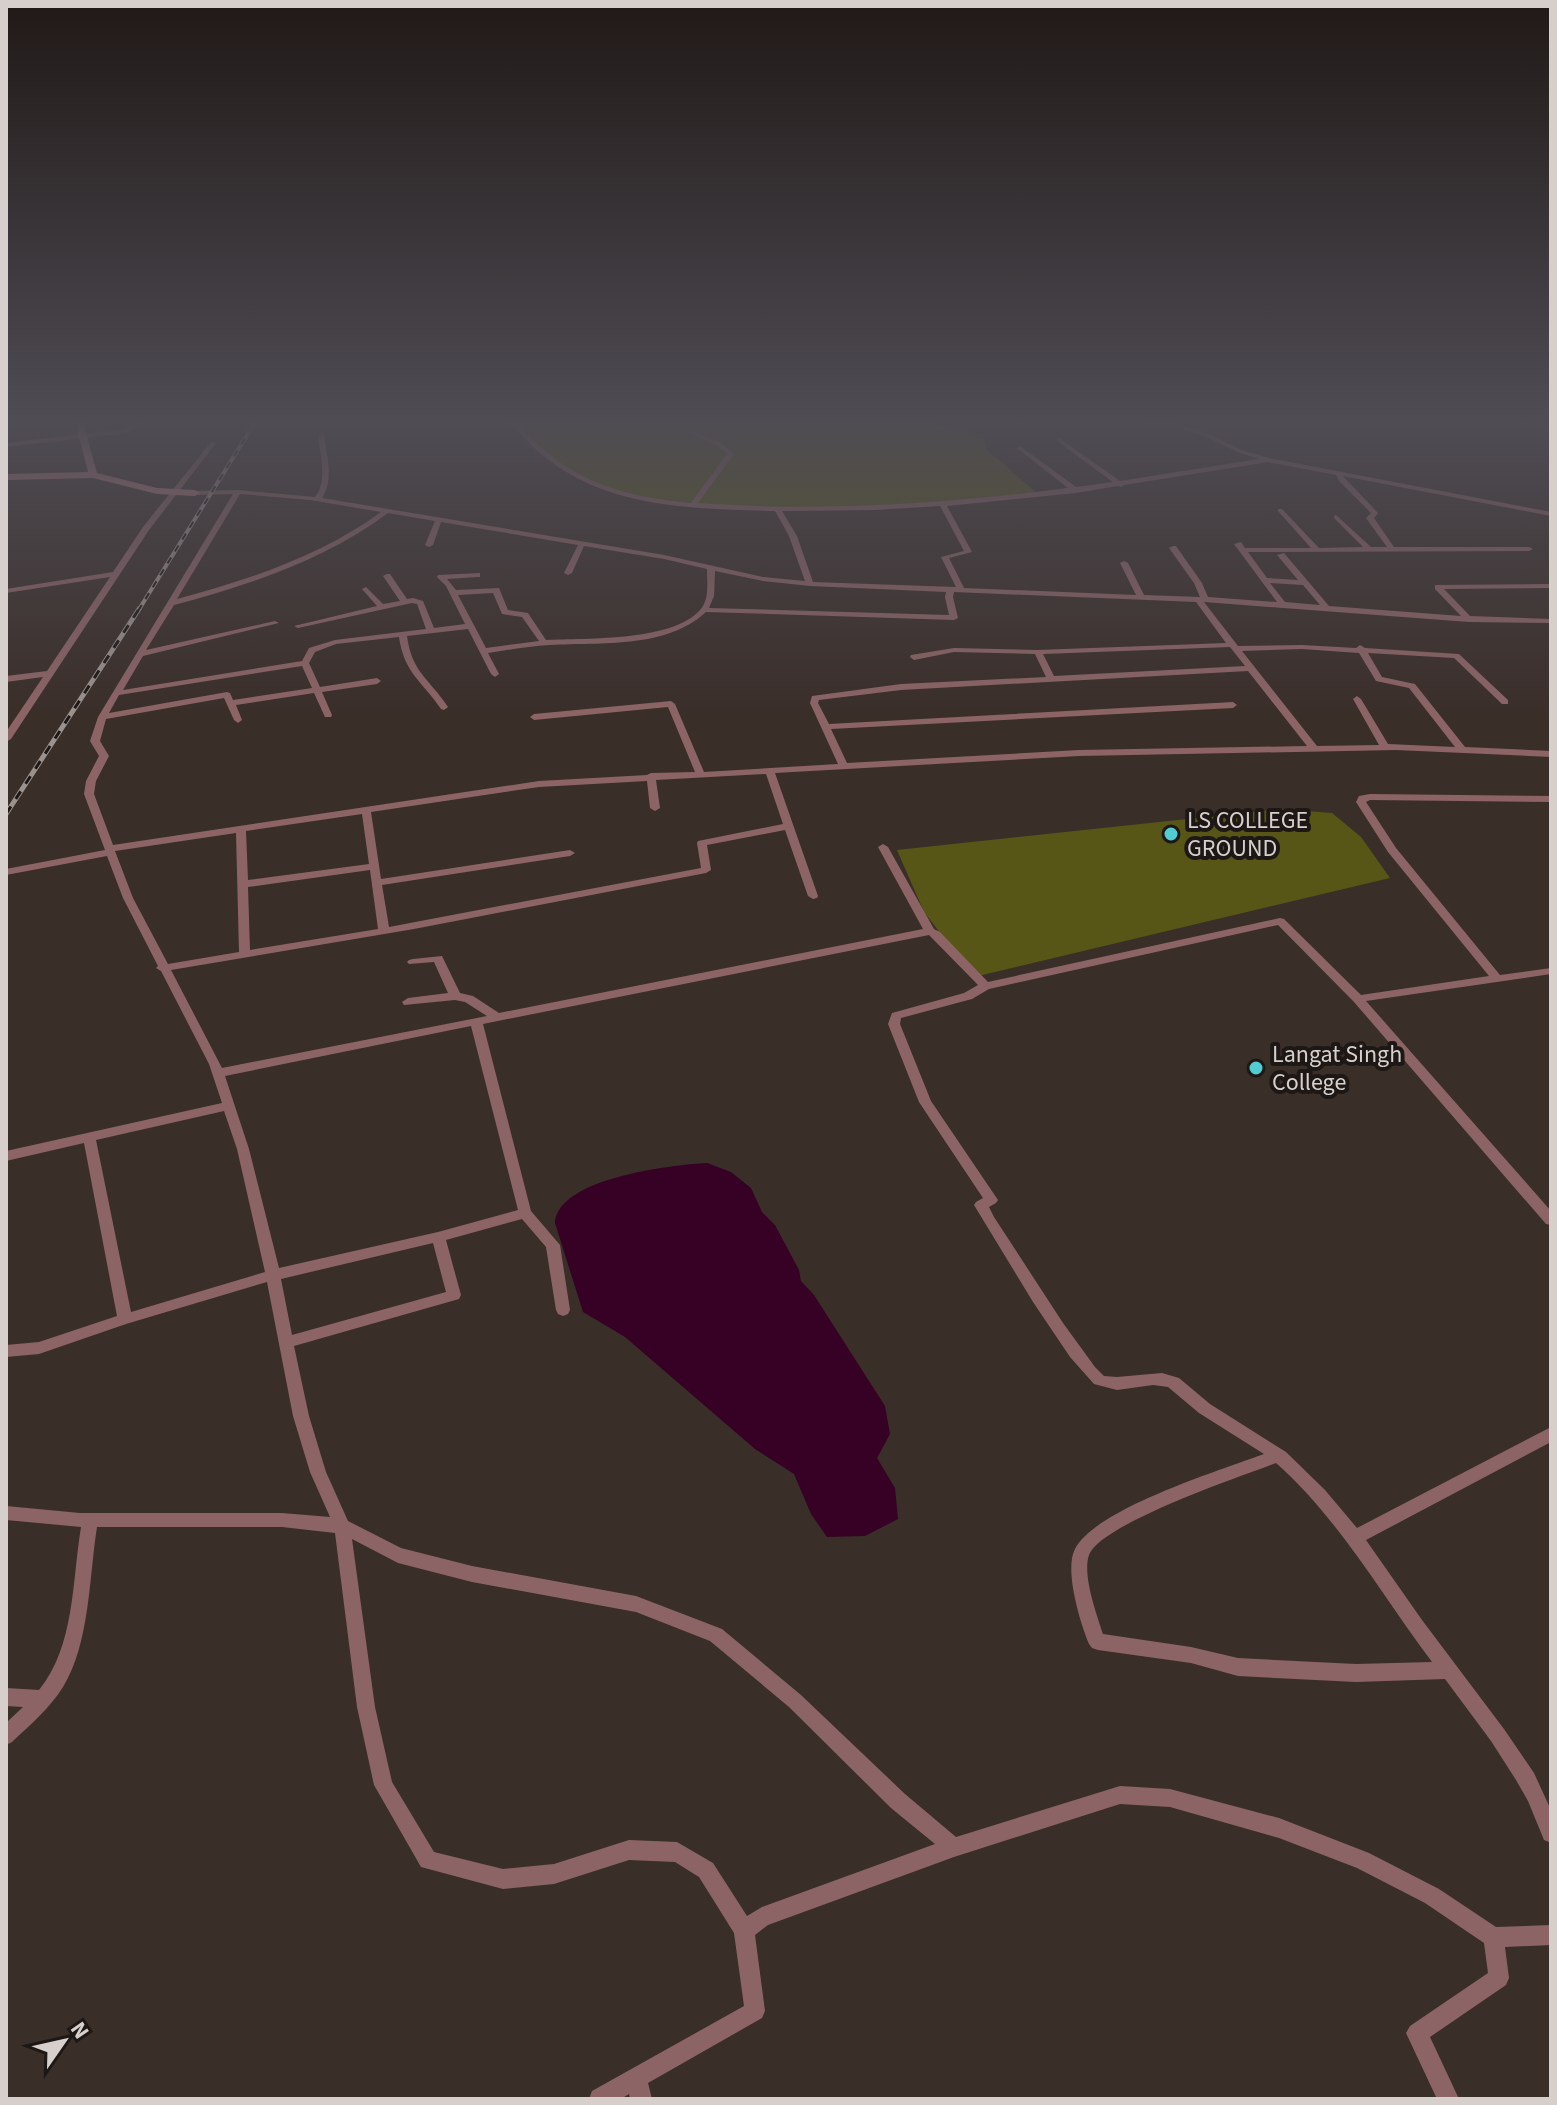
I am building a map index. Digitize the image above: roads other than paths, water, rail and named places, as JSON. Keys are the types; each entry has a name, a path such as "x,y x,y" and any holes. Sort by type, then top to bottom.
{"street":[{"path":"6,739 47,674 157,517"},
{"path":"223,517 102,717 95,741 104,756 91,781 89,794 128,898 218,1073 243,1149 273,1275 301,1416 318,1472 342,1526 366,1707 383,1785 428,1860 503,1879 554,1874 629,1850 677,1852 706,1870 744,1930 755,2011 639,2090 600,2099"},
{"path":"172,603 286,567 328,547 376,517"},
{"path":"429,517 582,543 763,579 873,592 956,589 1141,596 1469,620 1551,621"},
{"path":"782,517 793,536 810,584"},
{"path":"950,517 968,552 945,557 956,589"},
{"path":"1287,517 1316,549"},
{"path":"1336,517 1368,548"},
{"path":"1371,517 1374,527 1391,548"},
{"path":"429,545 439,519"},
{"path":"568,573 582,543"},
{"path":"1283,605 1241,547 1529,549"},
{"path":"1173,548 1198,583 1201,599 1232,647 1314,749"},
{"path":"1281,555 1327,609"},
{"path":"1124,563 1141,596"},
{"path":"483,651 668,631 686,625 705,610 710,597 711,568"},
{"path":"6,591 116,574"},
{"path":"477,575 441,577 449,585 495,674"},
{"path":"387,576 404,601"},
{"path":"1267,580 1304,583"},
{"path":"1469,620 1438,587 1548,586"},
{"path":"366,589 380,605"},
{"path":"705,610 873,611 954,618 949,597 956,589"},
{"path":"452,593 496,590 505,612 525,615 544,643"},
{"path":"298,626 404,601 420,603 431,630"},
{"path":"141,654 275,623"},
{"path":"328,715 305,663 312,650 325,644 470,626"},
{"path":"403,634 404,654 414,675 436,693 444,707"},
{"path":"1360,647 1379,679 1412,686 1462,750"},
{"path":"914,657 954,650 1038,652 1360,647 1456,656 1505,702"},
{"path":"1038,652 1052,680"},
{"path":"118,693 305,663"},
{"path":"844,766 814,703 815,698 901,687 1250,668"},
{"path":"6,679 47,674"},
{"path":"222,677 238,720"},
{"path":"102,717 377,681"},
{"path":"1357,699 1386,748"},
{"path":"534,717 671,704 700,773"},
{"path":"825,727 1233,705"},
{"path":"6,872 110,850 539,784 1079,753 1386,748 1551,754"},
{"path":"770,771 813,896"},
{"path":"651,776 655,808"},
{"path":"1497,979 1392,850 1361,802 1362,798 1551,799"},
{"path":"366,811 384,931"},
{"path":"162,968 384,931 706,870 702,843 789,826"},
{"path":"241,829 245,952"},
{"path":"883,847 930,931 985,986"},
{"path":"378,883 570,853"},
{"path":"244,884 374,866"},
{"path":"1551,1220 1358,999 1280,921 985,986 968,996 896,1016 894,1024 925,1102 991,1200 981,1205 998,1238 1074,1352 1097,1379 1118,1384 1146,1380 1171,1381 1191,1399 1277,1456 1313,1487 1355,1538 1525,1775 1551,1833"},
{"path":"218,1073 930,931"},
{"path":"413,962 438,958 455,996"},
{"path":"1358,999 1551,971"},
{"path":"408,1002 455,996 469,999 497,1017"},
{"path":"476,1021 525,1213 553,1245 563,1310"},
{"path":"6,1156 229,1106"},
{"path":"89,1138 125,1319"},
{"path":"6,1351 39,1348 273,1275 438,1237 525,1213"},
{"path":"285,1343 454,1295 438,1237"},
{"path":"1355,1538 1551,1434"},
{"path":"1277,1456 1193,1487 1106,1527 1085,1543 1080,1553 1082,1579 1098,1642 1191,1655 1238,1667 1356,1673 1449,1670"},
{"path":"6,1513 90,1520 282,1520 342,1526 398,1555 472,1574 636,1604 716,1635 795,1701 898,1801 954,1847"},
{"path":"6,1736 42,1699 61,1671 90,1520"},
{"path":"6,1697 42,1699"},
{"path":"744,1930 762,1917 954,1847 1120,1795 1170,1798 1279,1828 1362,1860 1432,1896 1493,1937 1551,1935"},
{"path":"1448,2099 1417,2033 1499,1978 1493,1937"}],"railway":[{"path":"138,611 196,517"},
{"path":"6,814 139,609"}],"place":[{"name":"LS COLLEGE GROUND","path":"1171,834"},
{"name":"Langat Singh College","path":"1256,1068"}]}
